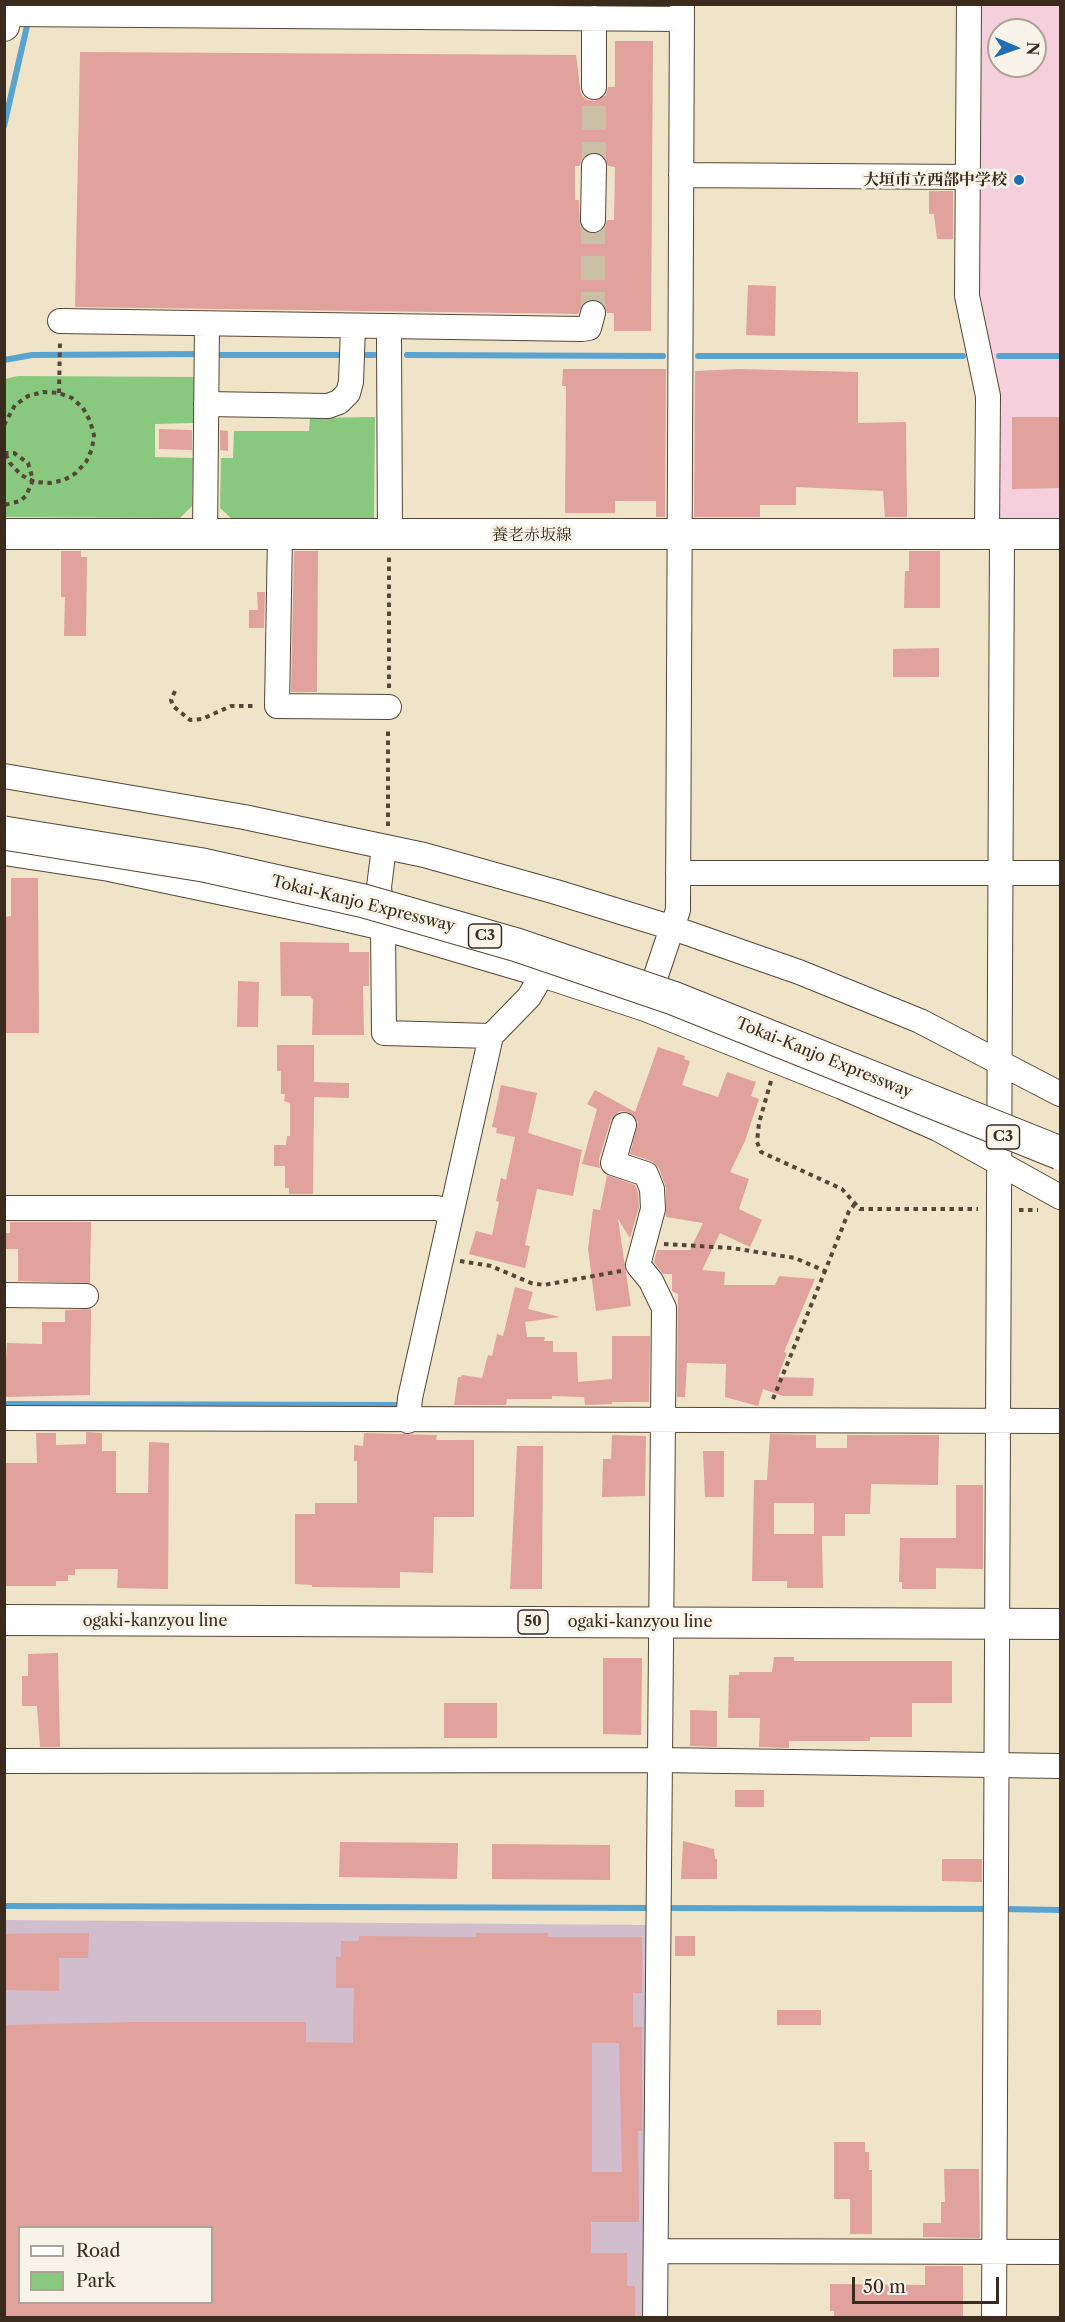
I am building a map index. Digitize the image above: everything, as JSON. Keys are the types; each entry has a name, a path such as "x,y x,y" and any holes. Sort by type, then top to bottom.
{"highway":[{"name":"Tokai-Kanjo Expressway","path":"4,832 203,865 364,902 517,945 673,998 809,1050 1060,1153"},
{"name":"Tokai-Kanjo Expressway","path":"946,1108 1060,1167"}],"main road":[{"name":"養老赤坂線","path":"4,534 390,536 1060,534"},
{"name":"ogaki-kanzyou line","path":"4,1620 1060,1624"}],"street":[{"path":"969,4 968,304 988,396 994,533 999,873 994,2318"},
{"path":"7,15 393,10 594,18 682,12 678,910 645,1009"},
{"path":"594,18 594,87"},
{"path":"593,220 594,166"},
{"path":"681,175 967,177"},
{"path":"60,321 206,344 352,346 582,329 589,328 593,322 593,313"},
{"path":"389,338 390,536"},
{"path":"205,535 206,344"},
{"path":"206,404 328,406 339,402 348,393 352,346"},
{"path":"280,536 278,706 388,707"},
{"path":"4,776 244,817 424,855 556,892 673,928 799,972 920,1021 1060,1094"},
{"path":"384,847 379,887 383,928 384,1033 491,1036"},
{"path":"4,853 219,890 383,928 542,975 645,1009 779,1060 938,1129 999,1161 1051,1203"},
{"path":"678,873 1060,873"},
{"path":"408,1420 410,1398 491,1036 529,997 542,975"},
{"path":"624,1125 613,1163 646,1174 652,1189 653,1209 641,1254 664,1308 655,2318"},
{"path":"4,1208 426,1208 451,1213"},
{"path":"4,1295 86,1296"},
{"path":"4,1418 1060,1421"},
{"path":"4,1761 659,1760 1060,1766"},
{"path":"656,2251 1060,2252"}],"path":[{"path":"59,393 60,345"},
{"path":"4,424 15,405 28,396 43,392 59,393 78,403 90,421 93,435 92,449 81,468 64,480 50,483 21,475 10,464 5,452"},
{"path":"4,505 20,501 26,496 33,480 28,463 22,457 5,452"},
{"path":"175,691 171,700 173,706 190,720 202,719 231,706 278,706"},
{"path":"779,1060 759,1123 757,1142 761,1152 842,1189 860,1209 999,1209 1051,1203"},
{"path":"773,1406 773,1400 849,1211 855,1204"},
{"path":"441,1258 491,1266 531,1283 544,1285 627,1270 641,1254 732,1248 795,1258 825,1271"}],"shaded area":[{"name":"大垣市立西部中学校","path":"979,5 1060,5 1060,520 995,520 977,295"},
{"path":"5,1920 646,1925 644,2317 5,2318"}],"green space":[{"path":"18,376 195,377 194,423 155,424 155,457 193,458 192,506 180,518 5,517 5,379"},
{"path":"375,417 374,520 233,520 220,508 221,458 233,458 234,431 309,431 310,418"}],"building":[{"path":"615,41 653,41 651,331 614,331 614,313 607,313 603,303 596,299 583,303 578,314 75,307 80,52 576,55 581,94 587,100 595,101 606,95 608,87 615,87","holes":["594,152 602,154 608,166 615,167 614,220 607,220 605,228 593,234 586,232 580,226 579,200 575,200 575,166 580,166 582,158"]},
{"path":"929,191 953,191 953,239 937,239 934,214 929,214"},
{"path":"748,285 776,286 775,336 746,335"},
{"path":"563,369 666,369 665,517 656,517 656,501 615,501 615,513 565,513 566,386 562,386"},
{"path":"738,369 858,372 858,423 906,422 907,517 885,517 883,491 796,487 796,505 760,505 760,517 694,517 695,371"},
{"path":"1012,417 1060,417 1060,488 1012,489"},
{"path":"159,429 192,430 192,450 159,449"},
{"path":"220,430 228,431 228,451 220,450"},
{"path":"61,551 81,551 81,557 87,557 86,636 64,636 65,597 61,597"},
{"path":"294,551 318,551 317,692 291,692"},
{"path":"909,551 940,551 940,608 904,608 905,571 909,571"},
{"path":"257,592 265,592 264,628 249,628 249,610 258,610"},
{"path":"939,648 939,677 893,677 893,649"},
{"path":"11,878 38,878 39,1033 4,1033 4,917 11,916"},
{"path":"280,942 349,943 349,952 369,952 369,986 363,986 364,1035 312,1035 313,1000 310,996 281,996"},
{"path":"238,981 259,982 258,1027 237,1027"},
{"path":"277,1045 314,1045 314,1082 349,1083 349,1098 314,1097 313,1194 289,1194 289,1188 285,1188 285,1166 274,1166 274,1145 286,1145 287,1136 290,1136 290,1103 284,1101 285,1094 281,1094 281,1071 277,1071"},
{"path":"658,1047 685,1056 684,1059 690,1061 682,1085 718,1097 727,1072 756,1082 751,1096 759,1099 745,1141 730,1172 749,1179 739,1209 762,1220 750,1247 720,1233 702,1270 725,1272 724,1285 775,1285 779,1276 815,1279 784,1352 787,1353 778,1377 814,1378 813,1396 783,1396 763,1389 758,1406 725,1397 726,1364 687,1363 685,1397 677,1397 678,1294 672,1291 672,1274 663,1274 654,1262 657,1250 690,1250 703,1223 666,1217 666,1188 659,1168 651,1161 630,1154 638,1122 628,1112 620,1111 611,1120 599,1159 600,1168 582,1164 597,1109 587,1104 595,1090 635,1112"},
{"path":"501,1085 537,1093 528,1133 582,1150 573,1196 537,1189 525,1245 530,1246 525,1268 469,1254 476,1231 492,1235 501,1178 506,1180 515,1137 496,1133 497,1128 492,1127"},
{"path":"607,1175 635,1185 638,1192 639,1207 630,1238 618,1219 631,1306 596,1311 588,1249 593,1209 600,1210"},
{"path":"10,1222 91,1222 90,1283 18,1281 18,1249 4,1249 4,1233 10,1233"},
{"path":"515,1287 533,1292 528,1309 560,1317 525,1322 527,1337 545,1337 544,1341 553,1341 553,1352 577,1352 578,1382 612,1379 612,1336 650,1336 649,1402 585,1405 584,1397 552,1396 552,1399 507,1399 506,1405 454,1405 458,1377 462,1375 482,1378 488,1355 492,1356 497,1334 503,1336"},
{"path":"91,1309 90,1395 4,1397 7,1343 42,1344 42,1322 65,1322 65,1310"},
{"path":"86,1432 102,1433 102,1451 116,1451 116,1493 148,1493 149,1442 169,1443 168,1589 117,1588 118,1569 75,1569 75,1575 68,1575 68,1581 56,1581 56,1586 4,1586 4,1463 37,1463 36,1433 56,1433 56,1445 86,1444"},
{"path":"364,1433 437,1435 436,1440 474,1440 474,1517 434,1517 433,1573 400,1572 400,1588 312,1587 312,1585 295,1584 295,1514 315,1514 315,1503 357,1503 357,1461 354,1461 354,1445 363,1446"},
{"path":"770,1434 816,1435 816,1448 847,1448 847,1435 939,1435 938,1485 871,1484 870,1514 845,1514 845,1536 822,1536 823,1588 787,1588 787,1581 752,1581 754,1480 767,1480","holes":["774,1503 814,1503 814,1534 774,1534"]},
{"path":"612,1435 646,1436 645,1496 602,1497 603,1459 611,1459"},
{"path":"517,1446 543,1446 542,1589 510,1589"},
{"path":"703,1451 724,1451 724,1497 705,1497"},
{"path":"956,1485 983,1485 983,1569 936,1568 936,1589 902,1589 902,1582 899,1582 900,1538 956,1538"},
{"path":"58,1653 60,1747 40,1747 37,1706 22,1706 22,1676 28,1676 28,1654"},
{"path":"774,1657 794,1657 794,1661 952,1661 952,1703 912,1703 912,1737 870,1737 870,1741 789,1741 789,1748 759,1747 760,1718 728,1718 729,1675 739,1675 739,1672 772,1672"},
{"path":"603,1658 642,1658 641,1735 603,1734"},
{"path":"444,1703 497,1703 497,1738 444,1738"},
{"path":"690,1710 717,1711 717,1747 690,1746"},
{"path":"735,1790 764,1790 764,1807 735,1807"},
{"path":"683,1841 714,1849 715,1859 717,1859 717,1879 681,1879"},
{"path":"340,1842 458,1843 457,1879 339,1877"},
{"path":"492,1844 610,1845 610,1880 492,1879"},
{"path":"942,1859 982,1859 982,1882 942,1881"},
{"path":"89,1933 88,1958 59,1958 59,1991 4,1990 4,1934"},
{"path":"476,1933 548,1933 548,1937 642,1937 642,1993 633,1993 633,2027 642,2027 642,2131 638,2131 639,2222 591,2222 591,2253 627,2253 627,2286 635,2286 635,2318 4,2318 4,2025 306,2022 306,2042 353,2043 354,1988 336,1988 336,1957 341,1957 341,1941 359,1941 359,1936 476,1937","holes":["592,2043 619,2043 622,2172 592,2172"]},
{"path":"675,1936 695,1936 695,1956 675,1956"},
{"path":"777,2010 821,2010 821,2025 777,2025"},
{"path":"834,2142 865,2142 865,2152 869,2152 869,2170 872,2170 872,2234 850,2234 850,2199 834,2199"},
{"path":"944,2169 979,2169 980,2238 923,2237 923,2223 941,2223 941,2202 945,2202"},
{"path":"925,2266 963,2266 963,2318 834,2318 834,2311 830,2311 830,2284 925,2285"}],"waterway":[{"path":"4,126 27,26"},
{"path":"4,360 32,355 200,354"},
{"path":"211,355 347,355"},
{"path":"358,355 375,355"},
{"path":"407,355 663,356"},
{"path":"698,356 963,356"},
{"path":"999,356 1060,356"},
{"path":"4,1404 400,1405"},
{"path":"4,1906 655,1908"},
{"path":"665,1908 991,1909"},
{"path":"1001,1909 1060,1910"}],"tunnel":[{"path":"594,87 594,166"},
{"path":"593,220 593,313"}],"place":[{"name":"大垣市立西部中学校","path":"1019,180"}]}
